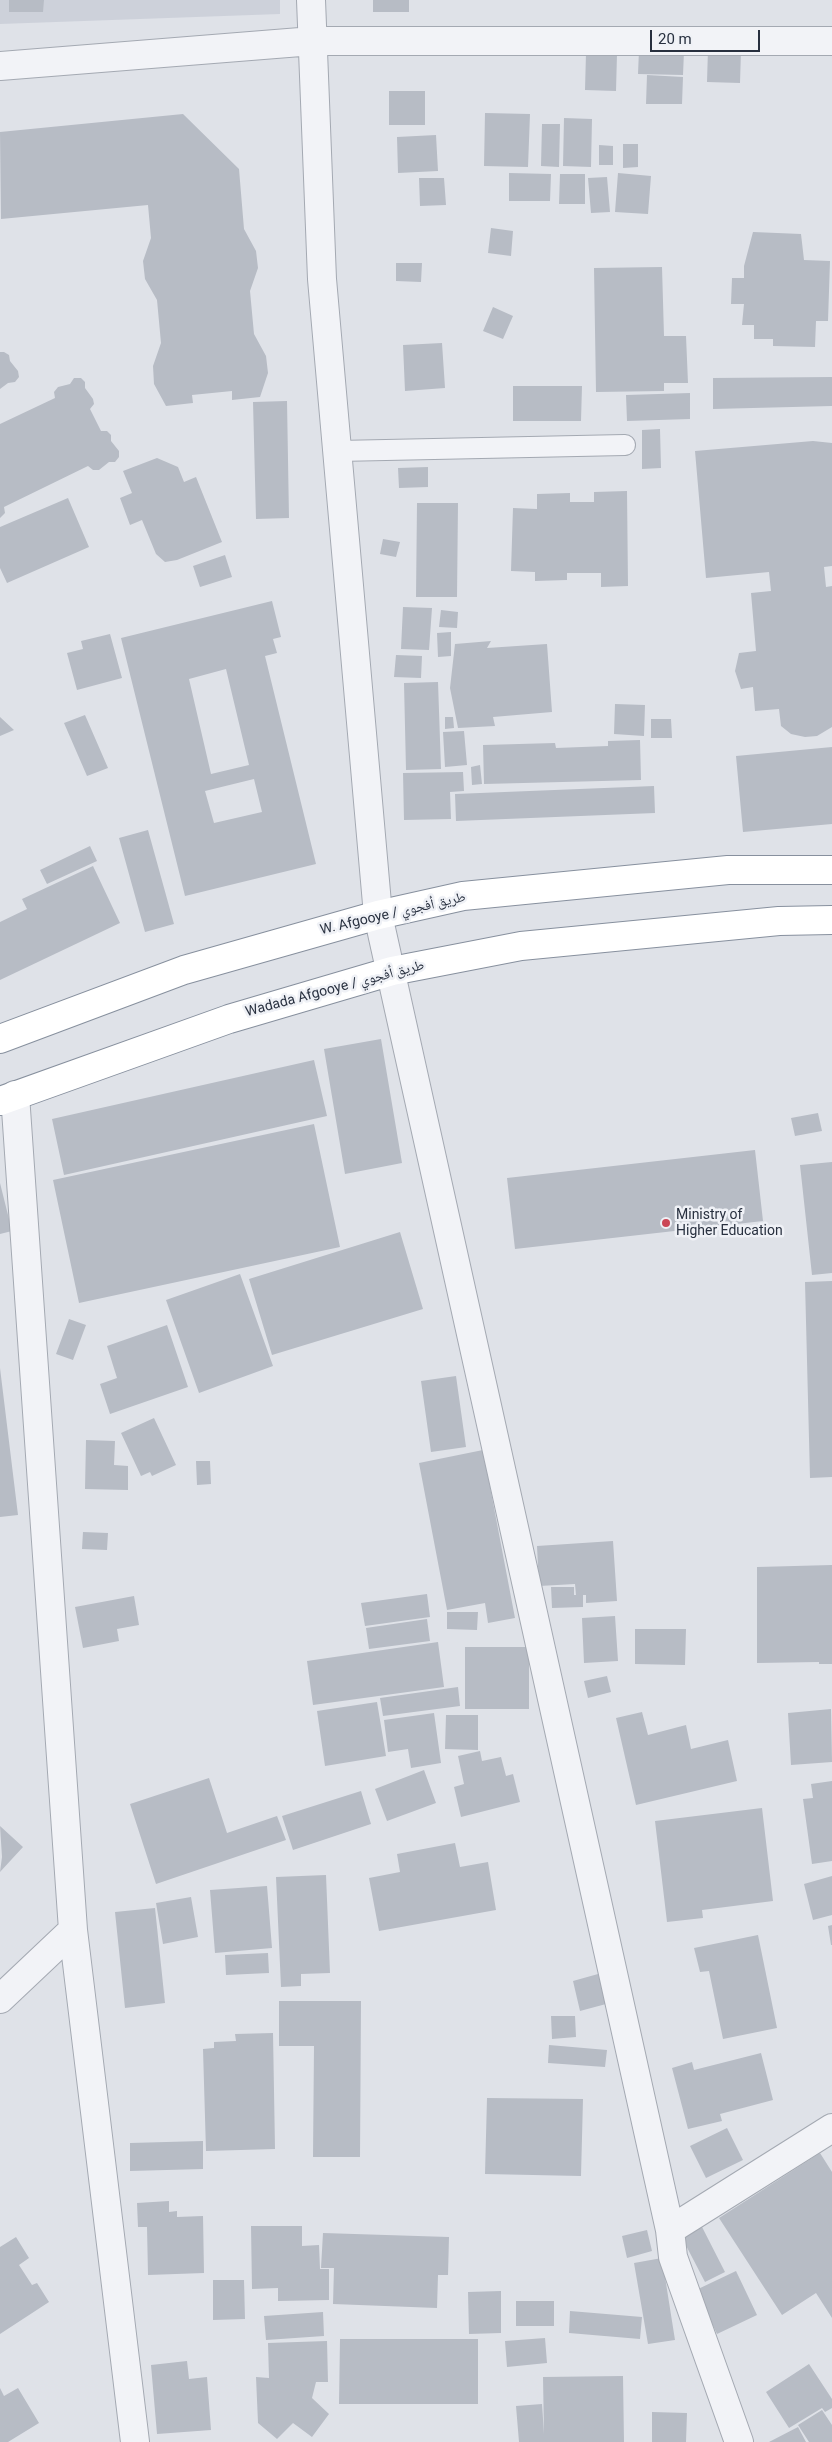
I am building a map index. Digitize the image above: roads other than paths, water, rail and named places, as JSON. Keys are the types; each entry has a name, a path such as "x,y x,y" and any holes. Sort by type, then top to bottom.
{"highway":[{"name":"W. Afgooye / طريق أفجوي","path":"0,1039 184,970 378,915 462,896 719,870 832,870"},
{"name":"Wadada Afgooye / طريق أفجوي","path":"7,1098 229,1018 392,971 521,946 779,920 832,920"}],"street":[{"path":"311,0 322,279 378,915 392,971 670,2230 672,2257 739,2442"},
{"path":"0,66 313,41 832,41"},
{"path":"7,1098 74,1930 135,2442"},
{"path":"0,1999 74,1930"},
{"path":"670,2230 832,2128"}],"lane":[{"path":"338,451 625,445"}],"place":[{"name":"Ministry of Higher Education","path":"666,1223"}]}
